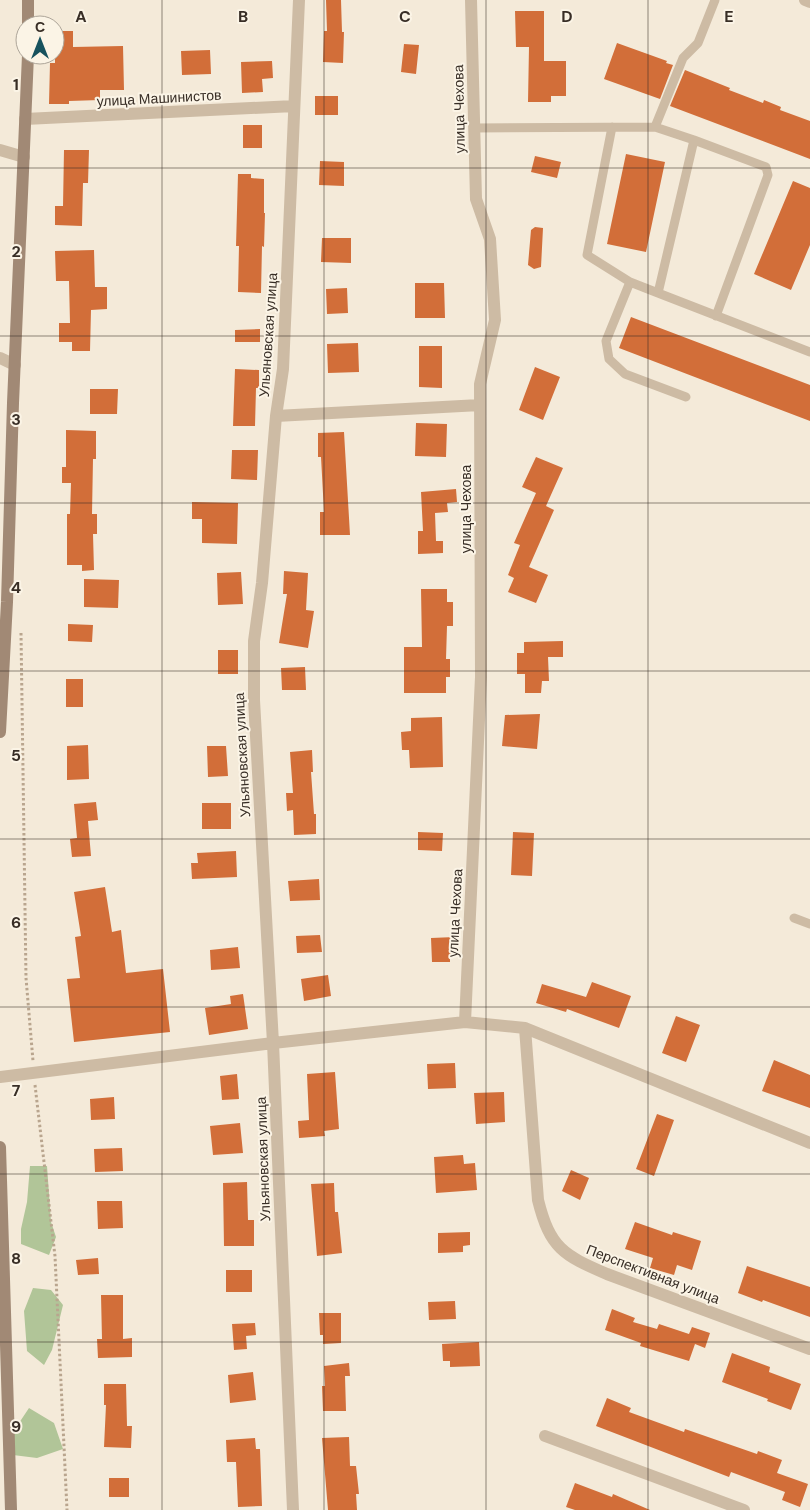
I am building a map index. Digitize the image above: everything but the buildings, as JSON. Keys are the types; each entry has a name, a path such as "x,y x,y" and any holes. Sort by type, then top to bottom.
{"main road":[{"path":"28,0 28,15"},
{"path":"0,732 28,65"},
{"path":"0,1148 11,1510"}],"street":[{"name":"Ульяновская улица","path":"293,1510 273,1043 254,700 254,641 262,583 276,416 283,370 299,0"},
{"name":"улица Чехова","path":"465,1022 481,677 480,384 495,320 490,239 476,199 471,0"},
{"path":"805,0 810,2"},
{"name":"улица Машинистов","path":"26,119 294,106"},
{"path":"0,150 24,157"},
{"path":"0,358 15,365"},
{"path":"276,416 480,405"},
{"path":"0,1077 273,1043 465,1022 525,1028 810,1143"},
{"name":"Перспективная улица","path":"525,1028 538,1200 543,1221 554,1242 564,1253 578,1262 606,1274 810,1349"},
{"path":"545,1436 744,1510"}],"lane":[{"path":"655,127 683,58 698,43 715,0"},
{"path":"612,127 587,254 630,282 810,352"},
{"path":"474,128 655,127 766,167 768,175 716,316"},
{"path":"658,293 694,140"},
{"path":"630,282 606,341 609,359 625,374 686,397"},
{"path":"794,918 810,924"}],"path":[{"path":"21,628 26,978 34,1072 55,1256 67,1510"}],"green space":[{"path":"30,1166 47,1166 51,1222 56,1237 49,1255 21,1244 21,1229 27,1202"},
{"path":"33,1288 51,1290 63,1305 52,1350 44,1365 27,1351 24,1311"},
{"path":"29,1408 54,1423 63,1449 37,1458 13,1455 11,1435"}]}
